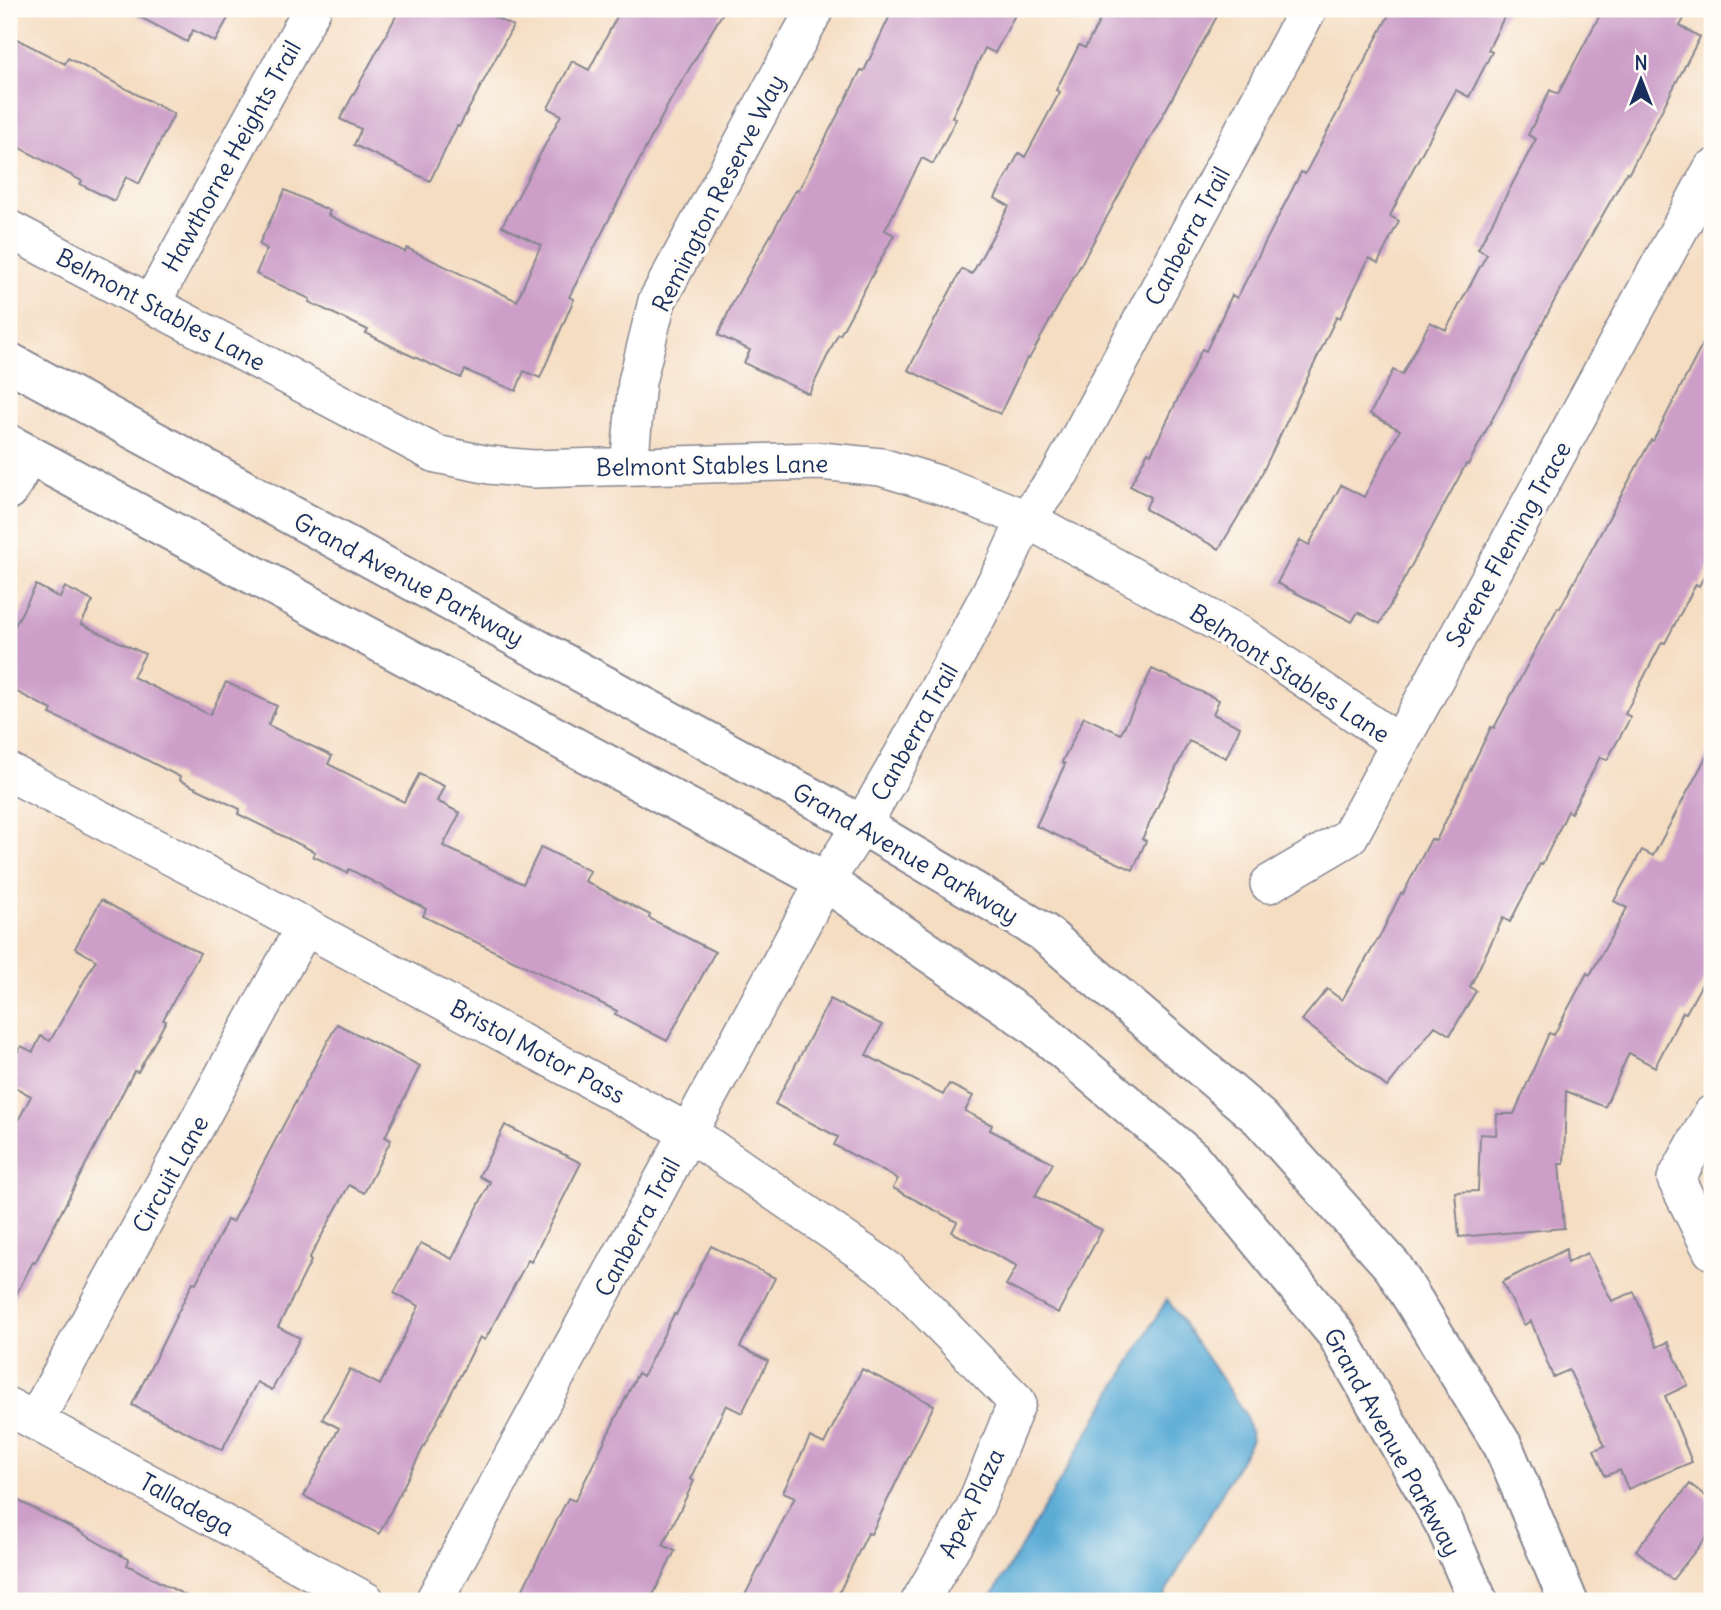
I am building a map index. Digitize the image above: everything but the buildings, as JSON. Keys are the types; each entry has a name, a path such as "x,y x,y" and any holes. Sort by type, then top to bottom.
{"street":[{"name":"Hawthorne Heights Trail","path":"151,304 312,9"},
{"name":"Remington Reserve Way","path":"629,466 637,382 657,301 815,9"},
{"name":"Canberra Trail","path":"434,1601 825,881 862,825 910,743 1003,569 1026,519 1061,472 1307,9"},
{"name":"Serene Fleming Trace","path":"1269,884 1349,837 1712,169"},
{"name":"Belmont Stables Lane","path":"9,229 436,454 533,469 820,460 881,467 944,486 1026,519 1241,635 1400,744"},
{"name":"Grand Avenue Parkway","path":"9,362 862,825 1043,932 1260,1118 1393,1267 1503,1446 1568,1601"},
{"name":"Grand Avenue Parkway","path":"18,450 825,881 1034,1026 1192,1159 1337,1335 1445,1525 1478,1601"},
{"path":"9,490 18,450"},
{"name":"Bristol Motor Pass","path":"9,772 304,926 688,1132 888,1270 1017,1402"},
{"name":"Circuit Lane","path":"22,1414 304,926"},
{"path":"1712,1114 1676,1179 1712,1251"},
{"name":"Apex Plaza","path":"920,1601 974,1509 1017,1402"},
{"name":"Talladega","path":"22,1414 366,1601"}],"water":[{"path":"1167,1299 1245,1414 1252,1439 1161,1601 989,1601"}]}
